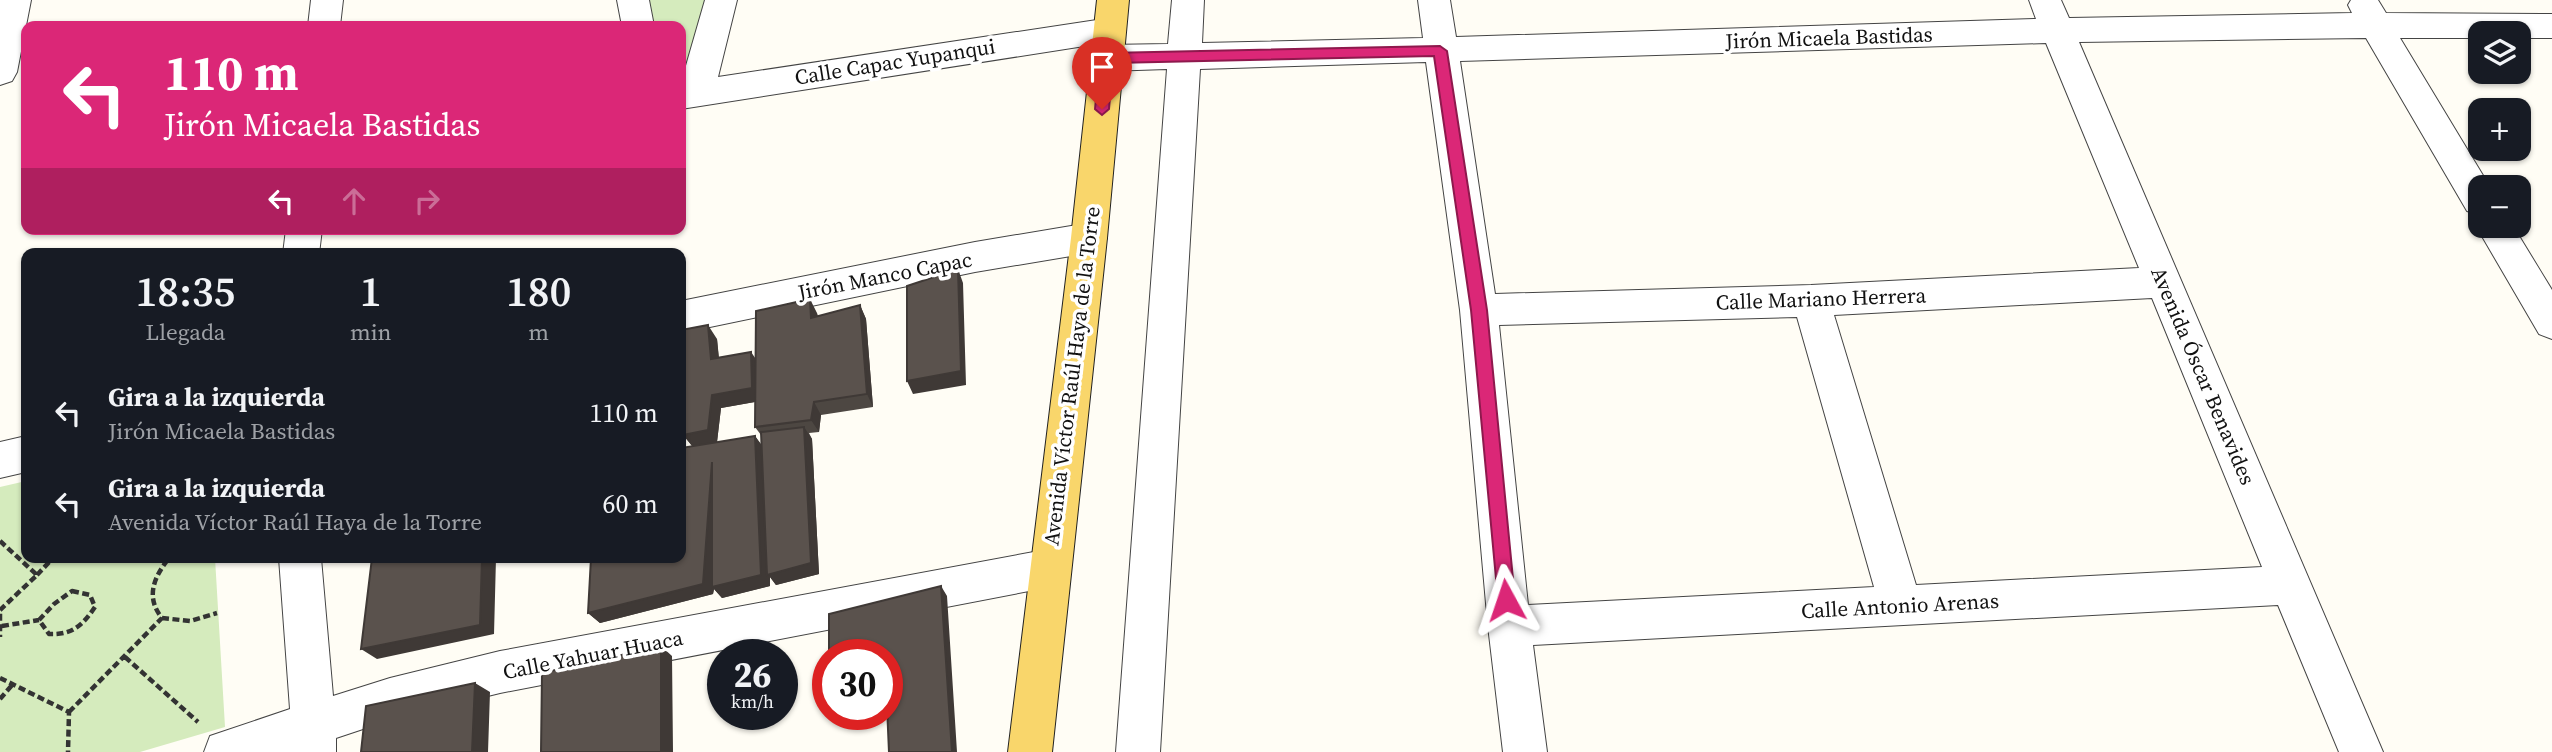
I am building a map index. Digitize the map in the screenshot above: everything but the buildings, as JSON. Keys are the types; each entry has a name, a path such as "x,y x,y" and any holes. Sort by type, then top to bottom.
{"main road":[{"name":"Avenida Víctor Raúl Haya de la Torre","path":"1030,752 1049,568 1089,238 1110,29"}],"street":[{"path":"0,72 15,0"},
{"path":"325,21 327,0"},
{"path":"633,0 637,21"},
{"path":"689,94 721,0"},
{"path":"1138,752 1188,0"},
{"path":"1434,0 1479,310 1509,626 1525,752"},
{"path":"2368,12 2468,181"},
{"name":"Jirón Micaela Bastidas","path":"1110,29 1185,57 1440,51 2051,15 2368,12 2552,26"},
{"name":"Avenida Óscar Benavides","path":"2051,15 2361,752"},
{"name":"Calle Capac Yupanqui","path":"689,94 1110,29"},
{"name":"Jirón Manco Capac","path":"686,316 975,257 1089,238"},
{"path":"2501,238 2552,323"},
{"name":"Calle Mariano Herrera","path":"1479,310 1811,301 2163,282"},
{"path":"1811,301 1901,606"},
{"path":"0,460 21,455"},
{"path":"300,563 315,738"},
{"name":"Calle Yahuar Huaca","path":"213,738 315,738 390,699 500,673 1049,568"},
{"name":"Calle Antonio Arenas","path":"1509,626 2291,585"}],"path":[{"path":"0,541 21,560"},
{"path":"24,563 37,575"},
{"path":"0,637 0,610 48,563"},
{"path":"166,563 156,575 152,592 153,609 162,618 175,622 193,621 217,613"},
{"path":"2,626 39,620 54,604 72,592 90,595 95,607 84,624 67,635 49,634 39,620"},
{"path":"68,752 69,712 162,618"},
{"path":"125,657 213,738"},
{"path":"0,678 69,712"},
{"path":"0,699 13,684"}],"green space":[{"path":"642,0 711,0 689,80 686,81 686,21 646,21"},
{"path":"21,482 21,563 215,563 225,727 140,752 0,752 0,487"}],"route":[{"path":"1102,109 1107,58 1440,51 1479,310 1506,600"}]}
